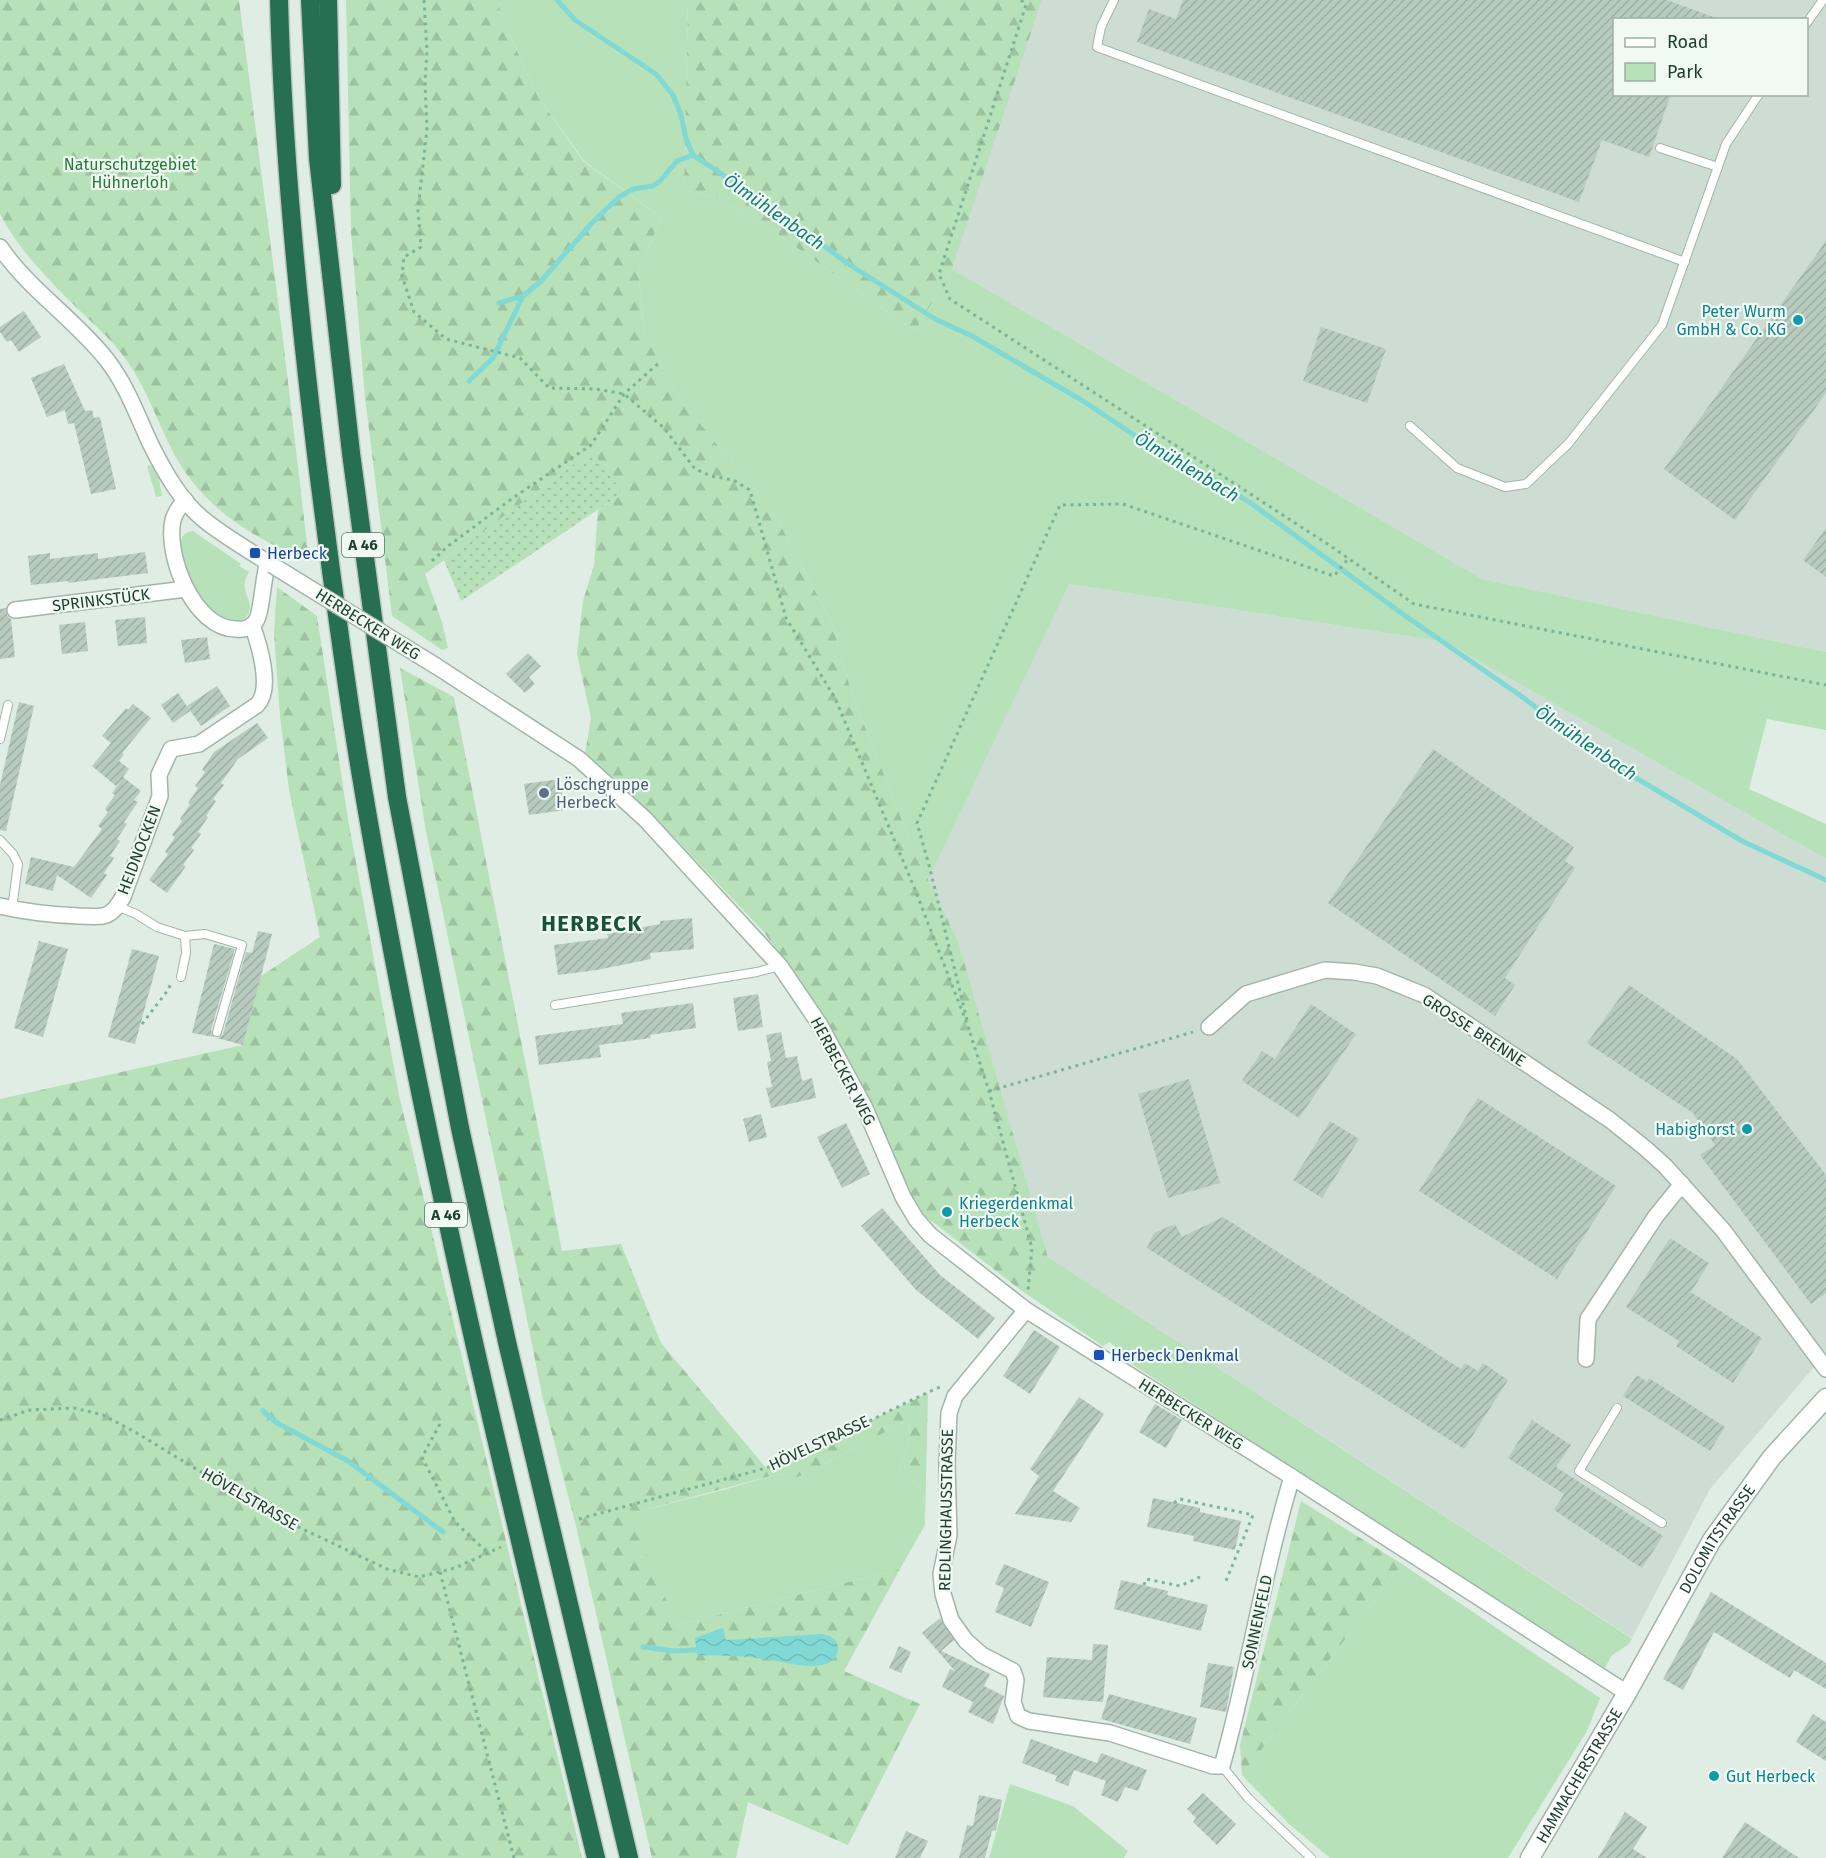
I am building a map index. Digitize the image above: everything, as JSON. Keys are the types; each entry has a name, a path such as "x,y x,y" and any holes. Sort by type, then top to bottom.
{"highway":[{"name":"A 46","path":"310,0 318,158 351,453 397,797 460,1128 507,1342 629,1858"},
{"path":"328,0 334,291"},
{"name":"A 46","path":"279,1 299,311 330,565 359,762 384,909 428,1130 477,1356 596,1858"}],"street":[{"name":"HERBECKER WEG","path":"0,247 26,279 89,340 117,374 168,476 185,500 204,520 579,759 645,819 780,966 826,1035 864,1106 903,1197 916,1219 930,1235 1026,1310 1292,1477 1628,1693"},
{"path":"185,500 173,521 172,538 186,589 207,617 220,626 232,629 242,629 252,625 260,613 264,575 270,563"},
{"name":"SPRINKSTÜCK","path":"15,610 186,589"},
{"name":"HEIDNOCKEN","path":"6,908 60,915 102,916 111,913 123,897 160,796 159,775 171,749 199,744 262,699 261,650 252,625"},
{"name":"GROSSE BRENNE","path":"1209,1027 1246,994 1325,970 1377,976 1424,995 1610,1120 1645,1148 1682,1184 1723,1230 1826,1369"},
{"path":"1586,1359 1587,1319 1656,1216 1682,1184"},
{"name":"REDLINGHAUSSTRASSE","path":"1026,1310 956,1396 950,1413 948,1429 949,1535 941,1574 942,1594 951,1620 966,1641 982,1654 1013,1671 1016,1680 1013,1702 1018,1716 1029,1721 1110,1733 1213,1766 1222,1766"},
{"name":"DOLOMITSTRASSE","path":"1628,1693 1712,1540 1772,1457 1826,1398"},
{"name":"SONNENFELD","path":"1222,1766 1237,1714 1280,1518 1292,1477"},
{"name":"HAMMACHERSTRASSE","path":"1530,1858 1628,1693"}],"lane":[{"path":"1114,0 1101,27 1097,47 1685,262"},
{"path":"1808,21 1822,0"},
{"path":"1410,426 1457,468 1505,487 1526,484 1568,444 1662,325 1726,144 1758,96"},
{"path":"1660,148 1718,167"},
{"path":"0,739 8,705"},
{"path":"0,840 13,854 18,864 6,908"},
{"path":"117,906 157,927 185,936 205,933 242,945 217,1032"},
{"path":"181,977 186,953 185,936"},
{"path":"555,1005 757,972 780,966"},
{"path":"1617,1408 1579,1471 1662,1523"},
{"path":"1222,1766 1248,1798 1311,1858"}],"path":[{"path":"424,0 428,51 425,82 428,129 418,210 421,247 404,256 402,276 414,312 446,339 520,358 549,388 597,389 624,394 664,428 695,469 711,476 734,480 750,490 786,618 835,698 914,886 970,1034 989,1091 1032,1248 1026,1310"},
{"path":"1021,0 1027,2 939,274 950,299 1414,604 1826,685"},
{"path":"432,561 510,500 591,445 624,394 661,361"},
{"path":"970,1034 930,865 917,823 1060,505 1123,504 1334,576 1348,559"},
{"path":"142,1024 168,990 172,979 181,977"},
{"path":"989,1091 1209,1027"},
{"name":"HÖVELSTRASSE","path":"579,1519 766,1468 790,1459 946,1384"},
{"name":"HÖVELSTRASSE","path":"0,1420 30,1410 74,1408 103,1415 269,1513 378,1565 419,1577 455,1568 501,1546"},
{"path":"440,1424 422,1457 455,1522 488,1553"},
{"path":"1174,1503 1180,1499 1253,1515 1226,1581"},
{"path":"440,1572 514,1858"},
{"path":"1144,1585 1146,1579 1180,1586 1200,1576"}],"shaded area":[{"path":"1042,0 1826,0 1826,652 1482,579 952,269"},
{"path":"1068,584 1446,642 1826,859 1826,1353 1710,1489 1632,1638 1048,1257 971,995 958,941 928,880"}],"green space":[{"name":"Naturschutzgebiet Hühnerloh","path":"0,0 239,0 309,561 247,530 212,503 196,487 171,448 147,396 126,359 105,334 38,268 21,247 0,214"},
{"path":"346,0 499,0 500,13 538,97 584,162 662,218 638,270 644,333 675,392 780,524 832,623 852,694 913,848 958,941 1048,1257 1022,1291 925,1216 910,1192 867,1097 820,1010 763,931 649,811 585,754 591,718 577,654 583,601 594,565 598,510 623,493 592,452 425,574 442,622 448,648 442,650 392,616 365,397 351,232"},
{"path":"499,0 688,0 684,190 718,198 773,231 915,331 952,269 1482,579 1826,652 1826,730 1767,719 1749,789 1826,824 1826,859 1446,642 1069,584 928,880 852,694 832,623 780,524 675,392 644,333 638,270 662,218 585,162 538,97 500,13"},
{"path":"688,0 1042,0 952,269 915,331 773,231 718,198 684,190"},
{"path":"592,451 623,493 461,601 444,560"},
{"path":"151,465 159,479 162,496 156,497 147,466"},
{"path":"193,531 249,572 245,586 250,606 245,619 234,621 224,619 215,613 200,596 189,575 180,549 183,536"},
{"path":"277,587 317,616 348,819 399,1095 582,1858 0,1858 0,1099 243,1045 261,976 320,937 289,790 280,716 274,633"},
{"path":"400,668 454,697 562,1251 621,1244 661,1343 766,1468 790,1459 928,1393 925,1525 923,1490 899,1471 910,1437 909,1420 794,1479 778,1474 629,1514 677,1625 900,1569 844,1671 920,1704 848,1845 748,1802 736,1858 652,1858 576,1526 542,1395 426,832"},
{"path":"1048,1257 1628,1636 1632,1639 1629,1644 1611,1656 1605,1668 1124,1359 1126,1355 1109,1342 1103,1346 1022,1291"},
{"path":"909,1420 910,1437 899,1471 923,1490 925,1525 900,1569 677,1625 628,1514 778,1474 794,1479"},
{"path":"1301,1501 1402,1564 1242,1775 1240,1745"},
{"path":"1402,1564 1600,1698 1587,1731 1508,1858 1330,1858 1288,1823 1242,1775"},
{"path":"1010,1784 1073,1806 1128,1851 1124,1858 989,1858"}],"water":[{"path":"723,1628 726,1640 822,1634 835,1640 838,1650 833,1660 813,1666 750,1657 697,1655 695,1638"}],"building":[{"path":"1183,0 1667,0 1716,18 1613,18 1613,96 1670,96 1649,157 1602,140 1579,202 1137,42 1149,9 1176,19"},
{"name":"Peter Wurm GmbH & Co. KG","path":"1826,241 1826,393 1735,520 1664,469"},
{"path":"24,311 41,337 19,352 11,340 7,342 0,332 0,327"},
{"path":"1321,327 1386,349 1367,403 1303,381"},
{"path":"64,364 85,411 92,410 94,418 100,417 116,489 91,494 74,423 68,424 65,410 47,417 31,378"},
{"path":"1826,528 1826,577 1803,560"},
{"path":"145,552 148,573 31,585 28,556 50,553 50,559 98,553 98,559"},
{"path":"6,608 7,615 11,619 15,657 0,659 0,609"},
{"path":"145,617 147,643 118,646 115,620"},
{"path":"85,622 88,651 62,654 59,625"},
{"path":"207,637 210,659 185,663 181,640"},
{"path":"528,653 541,666 529,677 535,684 525,693 506,674"},
{"path":"217,686 230,706 201,726 187,706"},
{"path":"178,693 190,711 173,723 161,705"},
{"path":"19,702 34,706 6,831 0,830 0,785"},
{"path":"133,704 151,718 122,753 124,754 119,761 129,769 123,777 141,791 134,800 138,802 124,822 127,824 117,839 120,841 110,856 114,858 104,873 107,875 91,898 57,875 53,891 25,884 31,857 74,867 102,829 98,826 108,812 105,809 115,795 112,793 122,779 116,786 92,766 111,743 102,736 126,708 128,710"},
{"path":"257,723 268,738 238,759 221,783 224,785 213,799 216,801 198,832 201,834 191,848 194,850 167,893 149,880 168,854 165,852 175,837 172,835 182,821 180,819 198,788 195,786 205,772 202,770 214,752"},
{"path":"1433,749 1574,847 1565,861 1575,868 1505,978 1515,985 1495,1016 1328,903"},
{"name":"Löschgruppe Herbeck","path":"560,779 565,810 529,815 524,784"},
{"path":"692,918 694,949 650,953 651,959 558,975 554,945 608,938 607,934 660,924 660,921"},
{"path":"258,931 272,934 243,1045 217,1038 223,1034 246,952 252,953"},
{"path":"39,941 68,949 43,1037 14,1028"},
{"path":"214,944 235,949 211,1030 214,1037 192,1033"},
{"path":"132,949 159,956 135,1044 108,1037"},
{"name":"Habighorst","path":"1629,985 1737,1059 1826,1175 1826,1293 1811,1304 1700,1155 1715,1145 1693,1113 1587,1043"},
{"path":"758,994 763,1027 738,1031 733,998"},
{"path":"693,1003 696,1028 650,1035 651,1038 599,1045 601,1057 539,1065 535,1036 623,1024 621,1013"},
{"path":"1311,1004 1356,1034 1299,1118 1242,1081 1262,1051 1275,1059"},
{"path":"781,1032 786,1058 797,1056 802,1081 812,1078 816,1098 771,1108 766,1088 772,1087 767,1062 771,1061 766,1035"},
{"path":"1189,1079 1220,1183 1168,1198 1138,1094"},
{"path":"1478,1098 1616,1186 1557,1279 1419,1191"},
{"path":"761,1114 767,1137 749,1142 743,1119"},
{"path":"1330,1121 1359,1139 1322,1198 1293,1180"},
{"path":"846,1123 870,1174 842,1188 817,1137"},
{"path":"882,1208 940,1275 995,1318 978,1339 916,1290 861,1226"},
{"path":"1223,1217 1461,1369 1465,1363 1478,1371 1483,1363 1508,1380 1464,1449 1147,1248 1154,1233 1175,1224 1182,1237"},
{"path":"1670,1238 1709,1263 1691,1292 1762,1338 1733,1383 1676,1346 1679,1341 1626,1307"},
{"path":"1034,1330 1060,1347 1030,1394 1003,1376"},
{"path":"1637,1375 1647,1382 1649,1378 1725,1427 1710,1451 1623,1396"},
{"path":"1079,1397 1104,1414 1053,1491 1080,1508 1071,1522 1015,1514 1039,1476 1030,1469"},
{"path":"1155,1404 1182,1420 1166,1448 1139,1432"},
{"path":"1532,1420 1571,1445 1556,1467 1663,1536 1642,1568 1554,1510 1564,1494 1508,1458"},
{"path":"1153,1498 1200,1508 1200,1512 1241,1521 1235,1550 1193,1541 1194,1536 1147,1527"},
{"path":"1004,1564 1049,1582 1031,1627 995,1612 1004,1588 995,1584"},
{"path":"1121,1580 1168,1591 1167,1595 1208,1605 1201,1631 1114,1609"},
{"path":"1711,1592 1826,1663 1826,1689 1794,1670 1790,1678 1714,1632 1683,1690 1663,1679"},
{"path":"940,1618 954,1640 941,1651 990,1674 984,1686 1004,1696 993,1724 968,1712 973,1702 942,1687 950,1669 955,1671 922,1633"},
{"path":"1093,1644 1108,1645 1103,1702 1043,1697 1047,1657 1092,1660"},
{"path":"899,1646 911,1652 901,1673 889,1668"},
{"path":"1208,1663 1234,1667 1226,1712 1200,1707"},
{"path":"1109,1694 1197,1718 1190,1744 1101,1719"},
{"path":"1813,1714 1826,1722 1826,1761 1796,1742"},
{"path":"1031,1739 1097,1763 1101,1753 1147,1770 1138,1791 1125,1787 1118,1802 1101,1795 1106,1781 1074,1770 1068,1786 1055,1781 1057,1776 1022,1763"},
{"path":"1203,1793 1236,1824 1217,1845 1193,1822 1196,1818 1187,1809"},
{"path":"979,1795 1002,1800 996,1830 992,1831 985,1858 959,1858 967,1825 973,1826"},
{"path":"1625,1812 1647,1827 1633,1849 1647,1858 1598,1858"},
{"path":"1745,1822 1799,1858 1722,1858"},
{"path":"906,1831 928,1841 920,1858 895,1858"}],"waterway":[{"name":"Ölmühlenbach","path":"557,0 575,20 656,74 673,95 693,155 774,209 847,263 935,319 972,336 1083,401 1176,463 1210,477 1252,504 1404,615 1521,696 1606,760 1742,841 1826,880"},
{"path":"469,381 493,358 523,296 540,282 593,222 619,197 633,189 653,186 677,161 693,155"},
{"path":"499,303 523,296"},
{"path":"263,1411 277,1423 348,1461 443,1532"},
{"path":"643,1647 674,1651 696,1650"}],"place":[{"name":"Peter Wurm GmbH & Co. KG","path":"1798,320"},
{"name":"Herbeck","path":"255,553"},
{"name":"Löschgruppe Herbeck","path":"544,793"},
{"name":"Habighorst","path":"1747,1129"},
{"name":"Kriegerdenkmal Herbeck","path":"947,1212"},
{"name":"Herbeck Denkmal","path":"1099,1355"},
{"name":"Gut Herbeck","path":"1714,1776"}],"district":[{"name":"HERBECK","path":"592,923"}]}
